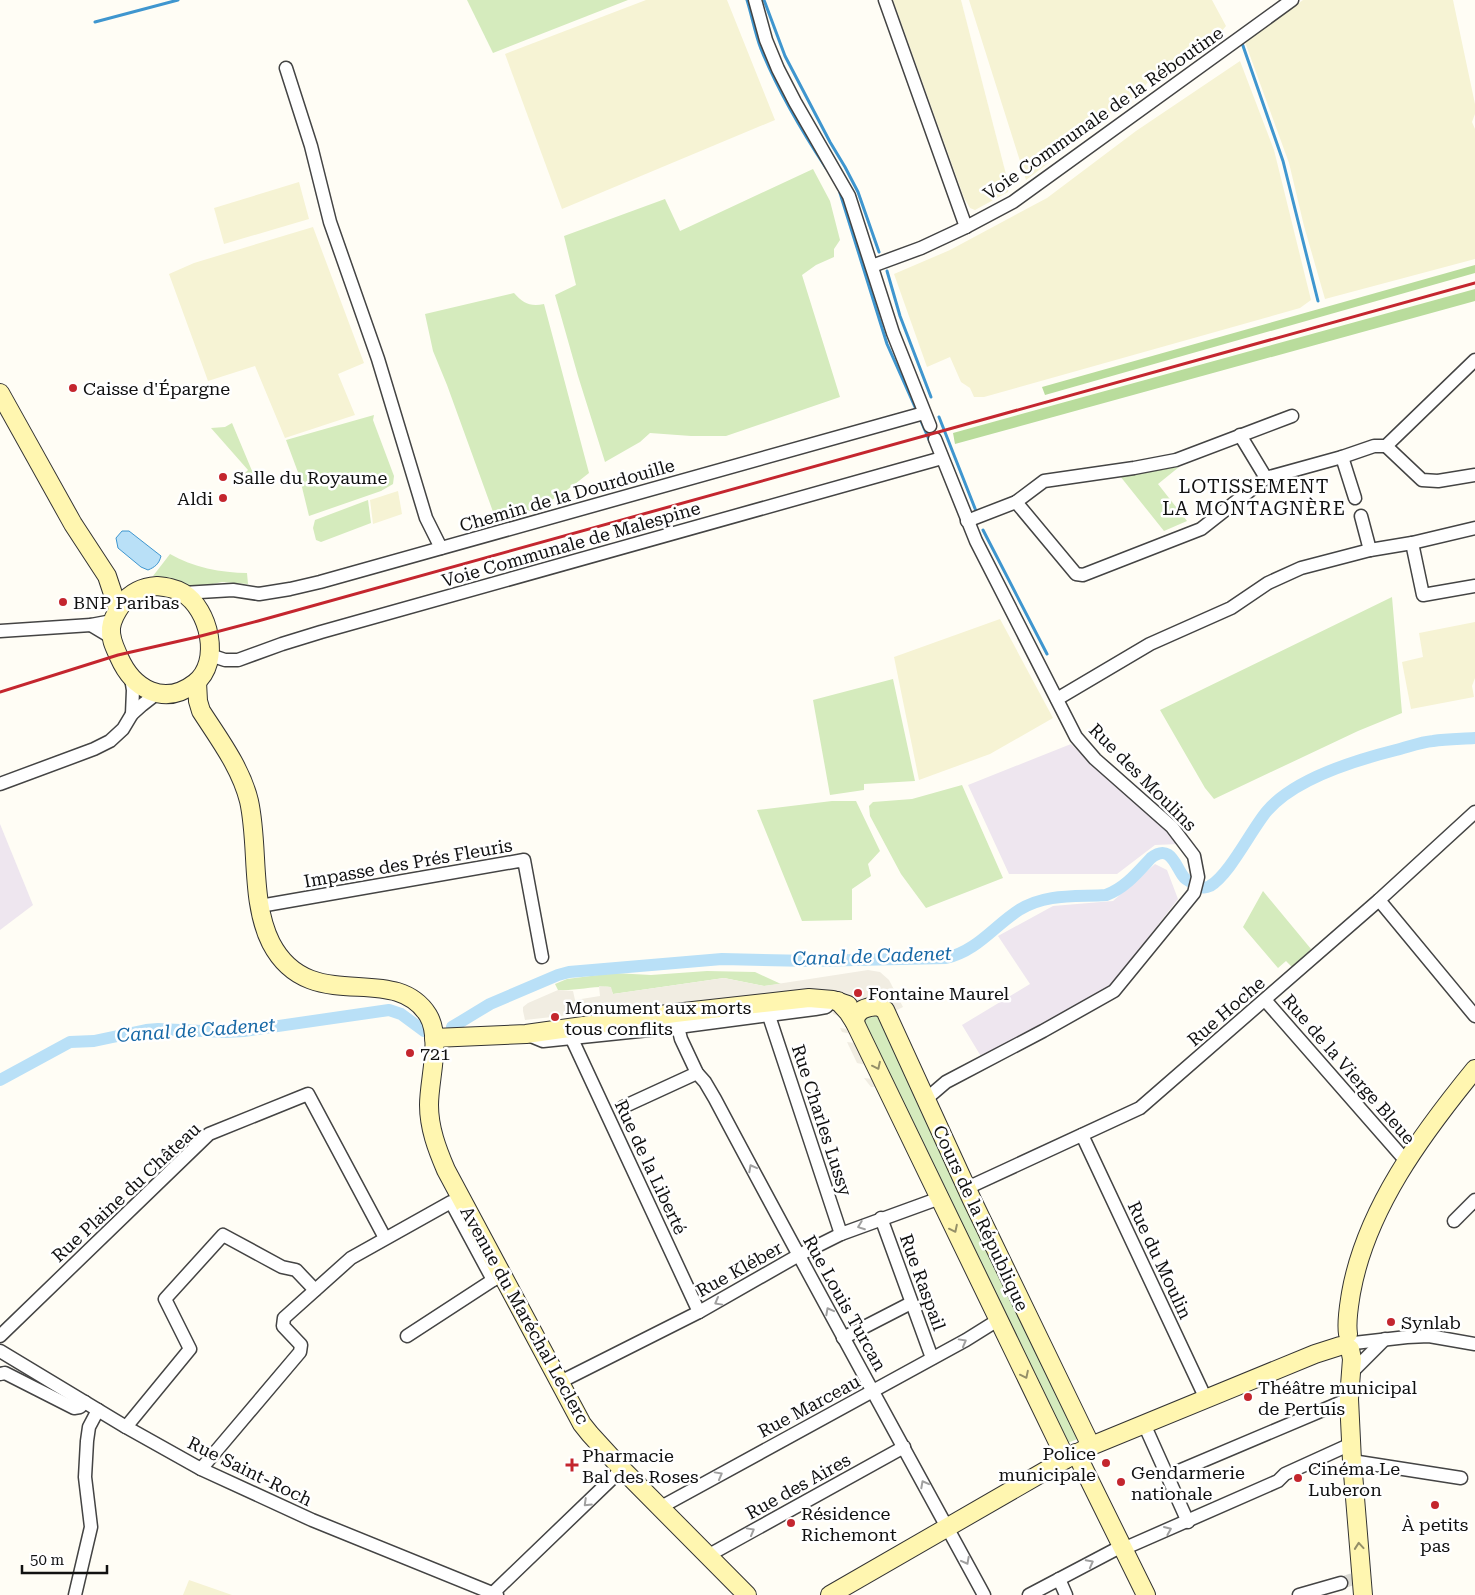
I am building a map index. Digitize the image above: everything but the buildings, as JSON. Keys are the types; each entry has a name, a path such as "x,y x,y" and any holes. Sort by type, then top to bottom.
{"main road":[{"path":"0,393 77,530 107,576 122,665 131,678 143,688 189,704 201,711"},
{"path":"107,576 123,583 143,588 165,586 183,593 201,612 209,640 210,655 206,669 197,682 184,690 162,694"},
{"path":"114,622 133,593 143,588"},
{"path":"197,682 198,701 201,711 242,780 246,792 251,813 260,906 264,923 272,944 282,959 308,979 325,985 381,988 409,997 419,1004 430,1018 434,1038 526,1034 675,1013 809,998 835,1001"},
{"name":"Cours de la République","path":"835,1001 848,1012 859,1016 940,1198 998,1320 1078,1453"},
{"name":"Cours de la République","path":"859,1016 878,1006 885,1010 967,1188 1078,1453 1146,1595"},
{"name":"Avenue du Maréchal Leclerc","path":"434,1038 429,1106 430,1123 446,1170 497,1277 560,1382 582,1424 622,1469 746,1595"},
{"path":"1363,1595 1352,1580 1350,1399 1352,1359 1348,1343 1347,1326 1353,1280 1361,1255 1383,1204 1406,1161 1441,1111 1475,1069"},
{"path":"830,1595 1078,1453 1323,1350 1348,1343"}],"street":[{"path":"755,0 766,40 778,69 849,196 892,333 930,426"},
{"path":"885,0 966,227"},
{"name":"Voie Communale de la Réboutine","path":"872,266 921,248 966,227 1012,202 1292,0"},
{"path":"286,68 310,146 330,222 378,359 426,518 441,548"},
{"path":"1386,446 1475,360"},
{"name":"Chemin de la Dourdouille","path":"183,593 233,590 258,594 290,589 924,413"},
{"path":"967,521 1016,502 1044,481 1176,460 1292,416"},
{"path":"1240,435 1266,478"},
{"name":"Rue des Moulins","path":"926,1100 946,1082 1043,1031 1114,990 1194,893 1198,877 1194,856 1172,827 1095,759 1076,737 967,521 935,440"},
{"path":"1016,502 1076,574 1083,575 1201,529 1266,478 1374,446 1386,446 1422,480 1438,481 1475,475"},
{"path":"1342,457 1355,498"},
{"name":"Voie Communale de Malespine","path":"210,655 225,660 238,660 321,632 942,458"},
{"path":"1361,516 1370,550"},
{"path":"1057,698 1150,644 1231,608 1268,583 1302,568 1370,550 1412,543 1475,528"},
{"path":"1412,543 1424,595 1475,586"},
{"path":"201,612 216,591"},
{"path":"0,631 114,622"},
{"path":"0,784 94,749 110,741 129,723 132,714 133,690 131,678"},
{"path":"132,714 162,694"},
{"name":"Rue Hoche","path":"967,1188 1140,1108 1379,900 1475,812"},
{"name":"Impasse des Prés Fleuris","path":"260,906 524,860 542,957"},
{"path":"1379,900 1475,1016"},
{"name":"Rue de la Vierge Bleue","path":"1265,1000 1406,1161"},
{"path":"526,1034 543,1041 678,1028 826,1007 835,1001"},
{"name":"Rue Charles Lussy","path":"769,1016 840,1234"},
{"name":"Rue Louis Turcan","path":"678,1028 681,1039 697,1073 715,1099 984,1595"},
{"name":"Rue de la Liberté","path":"571,1038 699,1312"},
{"path":"623,1107 697,1073"},
{"name":"Rue Plaine du Château","path":"0,1336 209,1134 308,1094 384,1238"},
{"name":"Rue du Moulin","path":"1082,1135 1206,1399"},
{"name":"Rue Kléber","path":"560,1382 699,1312 840,1234 940,1198"},
{"path":"1454,1221 1475,1200"},
{"path":"201,1469 300,1352 301,1345 283,1326 284,1318 351,1258 451,1202 497,1277 407,1336"},
{"name":"Rue Raspail","path":"881,1218 932,1358"},
{"path":"126,1427 190,1349 165,1299 223,1235 282,1267 296,1270 315,1290"},
{"path":"843,1338 912,1303"},
{"name":"Rue Marceau","path":"661,1507 832,1412 874,1391 998,1320"},
{"path":"1348,1343 1438,1336 1475,1344"},
{"path":"1352,1372 1386,1339"},
{"name":"Rue Saint-Roch","path":"0,1352 201,1469 321,1524 495,1594"},
{"path":"0,1374 5,1373 74,1408 80,1407 85,1402"},
{"path":"1167,1476 1350,1399"},
{"path":"75,1595 91,1528 85,1477 87,1441 89,1427 98,1410"},
{"path":"1144,1424 1188,1522"},
{"name":"Rue des Aires","path":"708,1555 904,1447"},
{"path":"1029,1595 1122,1548 1188,1522 1278,1481 1286,1474 1352,1453 1462,1478"},
{"path":"495,1594 622,1469"},
{"path":"1059,1579 1066,1595"},
{"path":"1299,1595 1352,1580"}],"shaded area":[{"path":"646,0 727,0 775,120 562,209 505,54"},
{"path":"893,0 961,0 1009,186 1008,192 975,210 970,208 964,198"},
{"path":"969,0 1212,0 1226,26 1215,39 1187,59 1160,71 1138,94 1070,141 1047,164 1026,180"},
{"path":"1303,0 1453,0 1475,104 1475,114 1472,122 1475,129 1475,259 1325,299 1304,226 1289,163 1245,42"},
{"path":"1240,61 1274,150 1311,300 1300,308 984,397 974,397 970,388 961,382 950,357 927,367 894,274 950,250 1047,198 1136,131"},
{"path":"299,182 309,219 224,244 214,208"},
{"path":"313,227 364,363 338,374 355,415 285,438 255,366 208,381 169,274 194,263"},
{"path":"398,491 402,514 373,524 370,500"},
{"path":"1000,619 1053,718 990,754 919,780 894,657"},
{"path":"1475,622 1475,678 1472,686 1474,697 1411,709 1402,662 1423,657 1419,633"},
{"path":"1071,744 1109,781 1146,809 1180,844 1155,845 1117,874 1009,874 968,785"},
{"path":"0,824 33,905 0,930"},
{"path":"1155,864 1167,870 1178,899 1110,987 982,1058 962,1025 1030,984 998,936 1053,906 1113,901"},
{"path":"868,970 880,972 889,980 903,1007 895,1011 902,1027 894,1025 857,1004 789,992 525,1020 523,1011 523,1007 528,1003 558,990 573,991 575,1000 600,996 599,986 611,987 613,994 724,978 764,986"},
{"path":"834,1006 843,1011 878,1087 871,1087 864,1078 873,1079 866,1065 857,1063 847,1042 855,1043 851,1034 842,1032 840,1028 848,1029 842,1017 833,1014"},
{"path":"189,1580 232,1595 183,1595"}],"green space":[{"path":"467,0 628,0 493,53"},
{"path":"813,169 830,201 840,240 834,249 834,257 816,265 802,275 840,397 726,436 650,433 640,442 605,462 555,295 576,285 564,236 665,199 680,231"},
{"path":"1475,265 1475,273 1045,395 1042,387"},
{"path":"1475,289 1475,301 955,444 953,433"},
{"path":"514,293 527,303 535,305 544,304 589,473 546,503 524,513 496,520 433,351 425,314"},
{"path":"374,415 373,420 394,476 393,484 381,491 309,516 299,475 286,440"},
{"path":"232,423 255,478 242,483 239,479 248,470 211,428 225,427"},
{"path":"1179,467 1158,484 1187,521 1164,531 1120,476"},
{"path":"368,500 371,523 321,542 316,540 313,528 315,520"},
{"path":"170,554 207,568 247,573 248,584 222,582 198,587 190,586 171,578 153,576"},
{"path":"1392,597 1402,713 1358,731 1214,799 1205,788 1160,710"},
{"path":"893,679 915,781 864,784 864,790 830,795 813,700"},
{"path":"962,785 1003,878 926,908 901,874 870,816 869,806 873,802 912,799"},
{"path":"832,801 856,801 880,851 868,864 871,876 852,889 852,920 802,921 757,810"},
{"path":"1263,891 1311,949 1292,967 1286,961 1278,968 1243,927"},
{"path":"707,971 755,972 781,984 764,986 724,978 613,994 610,987 558,990 555,984 567,979 614,973 651,975"},
{"path":"879,1011 1078,1439 1067,1443 859,1019"}],"water":[{"path":"122,531 129,531 161,556 153,568 148,570 141,567 118,548 116,538"}],"waterway":[{"path":"95,22 178,0"},
{"path":"747,0 759,43 782,95 826,168"},
{"path":"764,0 785,56 858,192 879,252"},
{"path":"1242,43 1283,161 1318,301"},
{"path":"840,193 887,344 915,407"},
{"path":"887,271 900,316 931,397"},
{"path":"939,417 976,511"},
{"path":"921,421 930,442"},
{"path":"983,530 1047,654"},
{"name":"Canal de Cadenet","path":"452,1027 490,1004 569,972 722,959 811,961 946,958 967,950 1010,916 1029,905 1051,898 1106,895 1113,892 1131,879 1151,858 1163,853 1171,857 1186,879 1201,887 1208,887 1218,880 1233,862 1267,811 1293,789 1345,765 1419,743 1475,738"},
{"name":"Canal de Cadenet","path":"0,1080 70,1042 94,1041 146,1030 244,1031 389,1010 401,1014 424,1031"}],"tunnel":[{"path":"1341,1583 1353,1579"}],"railway":[{"path":"0,692 118,655 258,621 1475,283"}],"place":[{"name":"Caisse d'Épargne","path":"73,388"},
{"name":"Salle du Royaume","path":"223,477"},
{"name":"Aldi","path":"223,498"},
{"name":"BNP Paribas","path":"63,602"},
{"name":"Fontaine Maurel","path":"858,993"},
{"name":"Monument aux morts tous conflits","path":"555,1017"},
{"name":"721","path":"410,1053"},
{"name":"Synlab","path":"1391,1322"},
{"name":"Théâtre municipal de Pertuis","path":"1248,1397"},
{"name":"Police municipale","path":"1106,1463"},
{"name":"Pharmacie Bal des Roses","path":"572,1465"},
{"name":"Cinéma Le Luberon","path":"1298,1478"},
{"name":"Gendarmerie nationale","path":"1121,1482"},
{"name":"À petits pas","path":"1435,1505"},
{"name":"Résidence Richemont","path":"791,1523"}],"district":[{"name":"LOTISSEMENT LA MONTAGNÈRE","path":"1254,497"}]}
